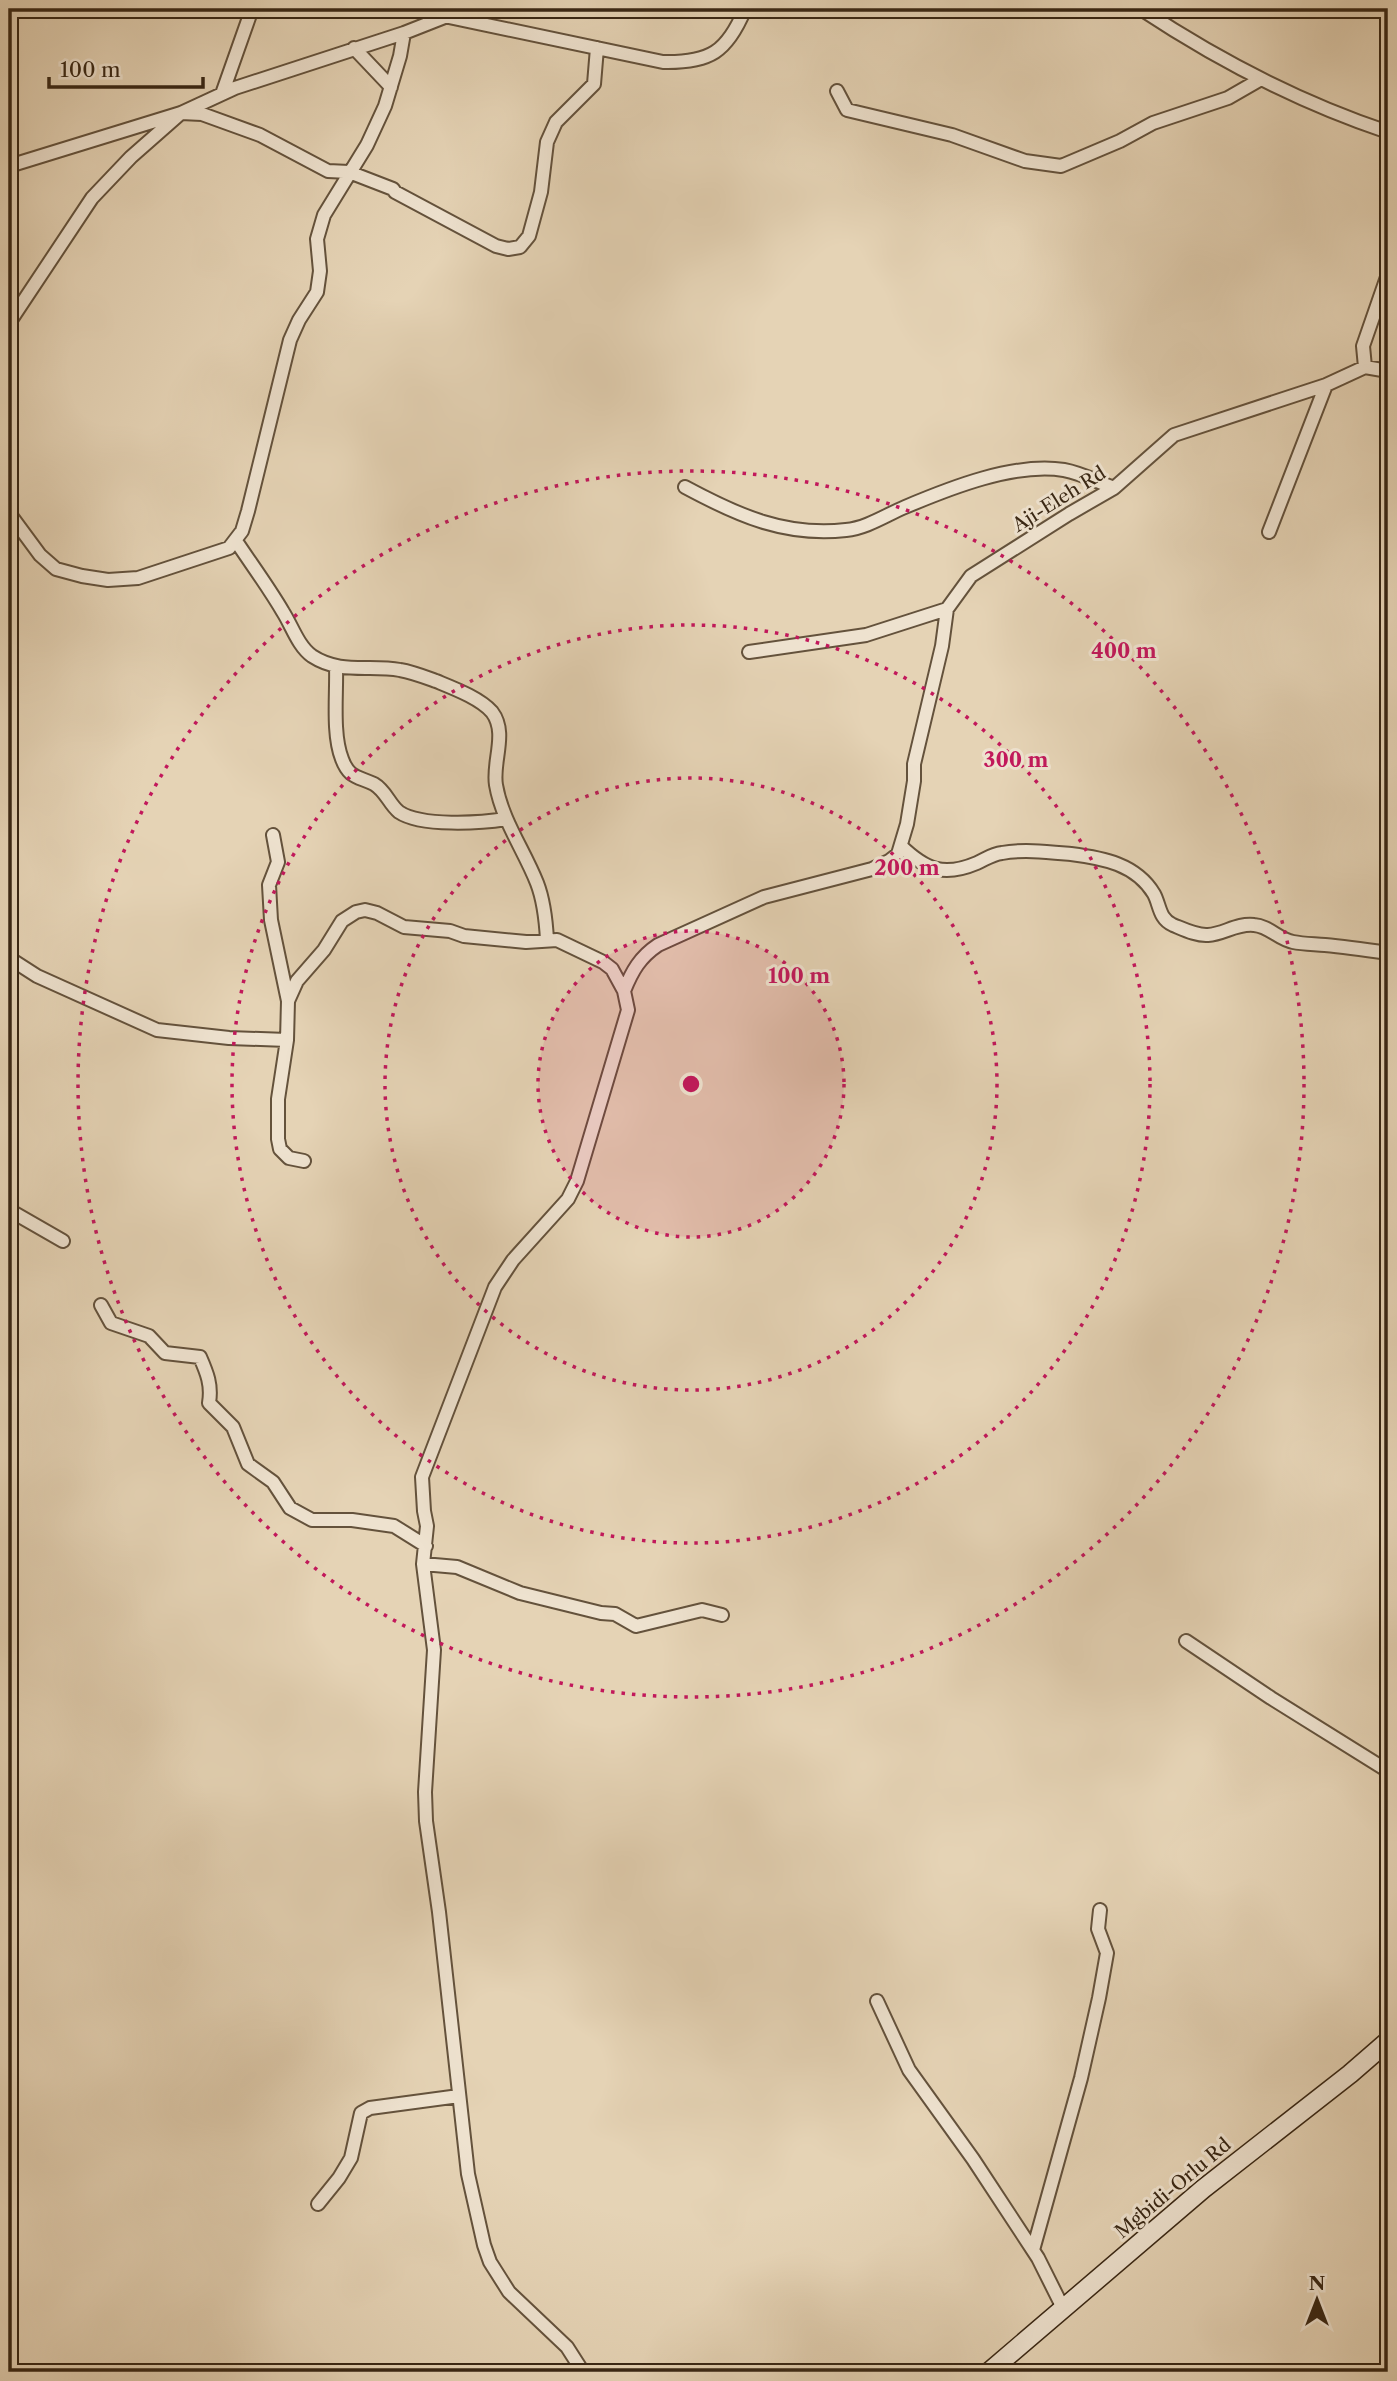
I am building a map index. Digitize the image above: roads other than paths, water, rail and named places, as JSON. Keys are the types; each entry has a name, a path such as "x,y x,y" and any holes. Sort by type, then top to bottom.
{"main road":[{"name":"Mgbidi-Orlu Rd","path":"989,2372 1203,2189 1388,2041"}],"street":[{"path":"222,94 252,9"},
{"path":"9,166 181,113 222,94 404,33 464,9"},
{"path":"444,16 663,62 688,62 706,58 720,50 736,30 745,9"},
{"path":"1141,9 1185,38 1261,79 1342,117 1388,132"},
{"path":"9,513 40,555 56,569 108,580 138,578 215,554 229,548 236,541 248,511 290,340 317,292 320,271 317,239 324,215 367,145 385,106 404,33"},
{"path":"354,48 391,87"},
{"path":"9,323 92,198 131,157 181,113 202,114 260,135 328,172 349,172 393,188 395,192 496,246 520,247 528,236 541,192 547,142 556,122 594,83 597,48"},
{"path":"837,91 847,110 952,135 1026,161 1061,166 1120,141 1153,123 1228,98 1261,79"},
{"path":"1388,274 1363,346 1365,368 1388,371"},
{"name":"Aji-Eleh Rd","path":"947,609 971,576 1114,488 1174,435 1326,385 1365,368"},
{"path":"1269,532 1326,385"},
{"path":"685,487 756,521 795,530 828,531 849,530 926,499 991,477 1038,469 1066,470 1114,488"},
{"path":"236,541 284,614 297,639 311,655 336,667 399,670 436,681 478,701 491,712 497,723 499,743 496,787 506,819 539,886 547,940"},
{"path":"624,990 632,971 644,955 658,945 764,897 872,869 889,861 901,846 914,781 914,764 942,646 947,609 866,635 749,652"},
{"path":"336,667 340,756 352,776 374,784 399,811 409,816 428,821 506,819"},
{"path":"272,835 278,862 269,885 271,920 288,1000 287,1040 278,1100 278,1139 280,1149 289,1158 304,1161"},
{"path":"901,846 918,863 942,870 956,870 991,855 1006,852 1069,854 1104,859 1124,866 1136,874 1154,894 1160,913 1168,923 1199,935 1209,935 1239,925 1254,925 1267,928 1291,942 1388,953"},
{"path":"288,1000 297,981 324,950 342,921 365,910 404,927 450,931 475,938 526,942 557,940 603,962 611,969 624,990 628,1010 577,1181 568,1199 513,1260 495,1287 422,1477 427,1526 423,1564 434,1650 425,1792 426,1821 439,1912 468,2174 490,2262 509,2292 567,2347 583,2372"},
{"path":"9,958 37,976 157,1030 229,1038 287,1040"},
{"path":"9,1210 63,1241"},
{"path":"101,1306 111,1323 149,1336 165,1353 200,1357 211,1391 209,1403 233,1427 248,1464 273,1482 290,1508 312,1520 352,1520 394,1526 426,1546"},
{"path":"423,1564 457,1567 520,1593 615,1614 636,1626 702,1610 722,1615"},
{"path":"1186,1641 1388,1771"},
{"path":"1033,2250 1081,2078 1099,1998 1107,1954 1098,1929 1100,1910"},
{"path":"877,2001 909,2070 973,2159 1033,2250 1063,2308"},
{"path":"318,2204 351,2158 361,2113 370,2108 459,2096"}]}
